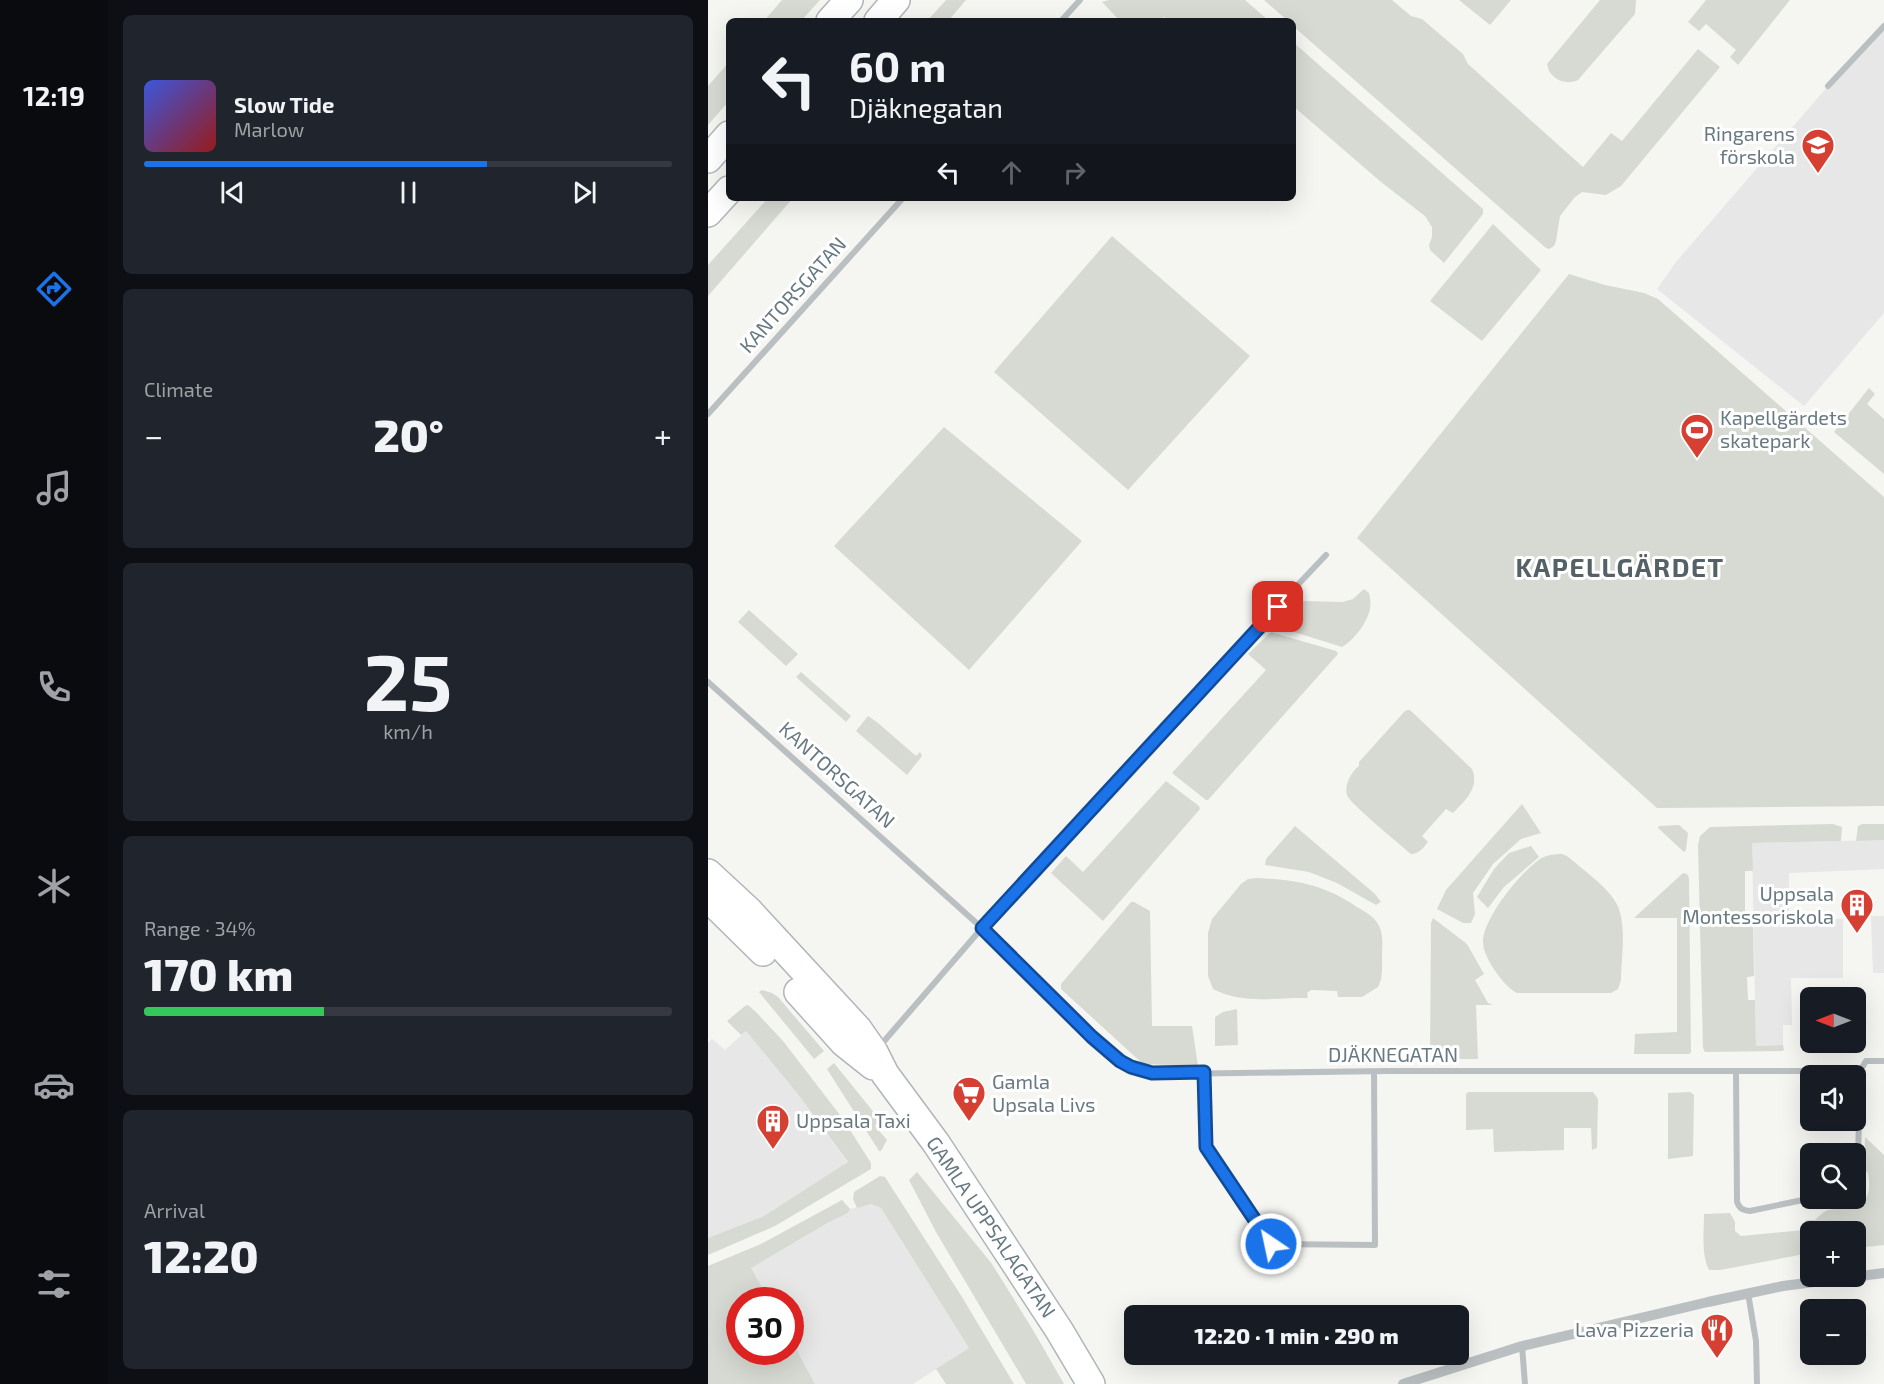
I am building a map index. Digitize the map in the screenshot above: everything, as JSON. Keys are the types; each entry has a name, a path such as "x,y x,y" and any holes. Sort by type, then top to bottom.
{"main road":[{"path":"833,18 849,0"},
{"path":"881,18 896,0"},
{"path":"708,159 726,138"},
{"path":"708,213 726,193"},
{"name":"GAMLA UPPSALAGATAN","path":"708,873 749,911 858,1029 875,1062 942,1153 1059,1330 1091,1384"},
{"name":"GAMLA UPPSALAGATAN","path":"708,898 763,952 844,1043 875,1062"}],"street":[{"path":"1064,18 1080,0"},
{"path":"1828,86 1884,26"},
{"name":"KANTORSGATAN","path":"708,414 900,201"},
{"path":"875,1062 982,928 1326,555"},
{"name":"KANTORSGATAN","path":"708,682 982,928"},
{"name":"DJÄKNEGATAN","path":"982,928 1092,1037 1120,1061 1152,1073 1800,1071"},
{"path":"1864,1065 1866,1061 1884,1061"},
{"path":"1736,1071 1737,1202 1740,1208 1749,1211 1800,1200"},
{"path":"1204,1072 1206,1147 1271,1244 1375,1245 1374,1072"},
{"path":"1403,1384 1522,1346 1749,1293 1783,1286 1884,1274"},
{"path":"1749,1293 1756,1341 1756,1384"},
{"path":"1522,1346 1525,1384"}],"shaded area":[{"path":"782,0 820,0 804,18 767,18"},
{"path":"946,0 966,0 951,18 930,18"},
{"path":"1109,0 1245,0 1266,18 1117,18 1102,2"},
{"path":"1264,0 1392,0 1411,16 1422,19 1463,54 1468,64 1583,167 1611,133 1622,141 1698,49 1720,67 1621,186 1606,195 1582,192 1575,197 1560,216 1556,241 1549,249 1296,29 1296,18 1285,18"},
{"path":"1459,0 1511,0 1490,25"},
{"path":"1600,0 1636,0 1635,14 1578,80 1563,82 1551,74 1547,64"},
{"path":"1706,0 1790,0 1738,65 1730,57 1736,50 1706,24 1699,31 1688,22"},
{"name":"Ringarens förskola","path":"1884,26 1884,313 1804,406 1657,289 1676,262 1828,86"},
{"path":"1296,45 1483,209 1483,214 1444,263 1430,250 1432,227 1425,216 1381,182 1296,109"},
{"path":"726,65 726,104 708,125 708,86"},
{"path":"765,201 790,201 708,296 708,265"},
{"path":"1493,224 1541,270 1482,341 1430,301"},
{"path":"1112,236 1250,356 1128,490 994,372"},
{"path":"1569,274 1605,285 1644,293 1658,299 1884,497 1884,806 1657,808 1357,538"},
{"path":"1869,388 1875,394 1867,404 1884,419 1884,474 1834,432"},
{"path":"944,427 1082,541 969,670 834,546"},
{"path":"1364,589 1369,593 1369,613 1360,630 1342,647 1275,626 1288,611 1303,601 1342,602 1353,599"},
{"path":"749,610 798,654 786,666 738,622"},
{"path":"1271,632 1336,651 1338,654 1206,800 1172,773 1266,670 1248,654"},
{"path":"801,672 851,716 846,722 796,677"},
{"path":"1410,710 1472,769 1474,776 1470,793 1453,813 1446,809 1422,836 1428,842 1414,854 1411,854 1356,806 1346,791 1349,779 1359,766 1359,762 1405,711"},
{"path":"868,716 916,756 920,752 922,756 907,775 856,731"},
{"path":"1166,781 1200,809 1103,921 1051,873 1066,856 1083,872"},
{"path":"1522,804 1541,833 1521,839 1493,864 1473,893 1475,914 1471,923 1463,923 1437,909 1446,890"},
{"path":"1833,824 1842,827 1841,841 1752,843 1753,871 1745,871 1745,919 1753,919 1754,976 1747,977 1748,1000 1755,1000 1756,1046 1783,1045 1784,1050 1705,1052 1703,1048 1698,845 1700,836 1710,827"},
{"path":"1884,824 1884,840 1856,841 1858,826"},
{"path":"1679,825 1688,833 1684,852 1658,828 1659,826"},
{"path":"1295,826 1375,894 1381,902 1376,905 1337,883 1309,872 1265,865 1266,859"},
{"path":"1884,840 1884,869 1789,873 1789,918 1843,919 1843,978 1791,978 1792,1025 1783,1025 1783,1045 1756,1046 1752,843"},
{"path":"1531,846 1539,857 1504,887 1488,908 1477,897 1494,869 1509,853"},
{"path":"1562,854 1600,883 1611,895 1619,909 1623,929 1621,980 1618,989 1611,993 1517,993 1500,978 1486,955 1483,941 1485,931 1496,908 1505,896 1523,874 1540,859"},
{"path":"1683,873 1689,878 1691,1052 1689,1054 1634,1054 1635,1034 1677,1032 1677,918 1634,918"},
{"path":"1248,879 1297,882 1321,888 1345,899 1372,916 1382,936 1382,972 1378,987 1362,997 1338,997 1337,991 1311,990 1307,993 1308,998 1260,999 1236,997 1213,989 1208,976 1208,933 1212,919 1241,884"},
{"path":"1131,902 1150,911 1152,1026 1192,1026 1198,1066 1143,1064 1061,989 1061,984"},
{"path":"1871,916 1884,916 1884,973 1873,973"},
{"path":"1433,918 1467,944 1484,974 1475,980 1488,1003 1493,1005 1476,1005 1478,1059 1430,1059 1431,923"},
{"path":"762,990 778,997 824,1051 814,1059 759,992"},
{"path":"748,1005 783,1041 843,1119 871,1163 871,1169 775,1226 708,1255 708,1238 764,1216 848,1162 797,1093 746,1031 741,1035 727,1021"},
{"path":"1237,1009 1238,1045 1215,1046 1215,1017 1223,1012"},
{"path":"746,1031 797,1093 848,1163 764,1216 708,1238 708,1043 712,1039 725,1050"},
{"path":"834,1063 880,1120 875,1126 887,1140 881,1151 827,1069"},
{"path":"1468,1092 1593,1092 1598,1099 1597,1148 1592,1150 1591,1128 1564,1128 1564,1150 1494,1152 1493,1129 1466,1130 1466,1094"},
{"path":"1690,1092 1694,1095 1693,1156 1668,1159 1668,1093"},
{"path":"1865,1137 1884,1155 1884,1245 1866,1247 1866,1221 1806,1221 1815,1220 1826,1211 1835,1209 1866,1209 1869,1186"},
{"path":"917,1172 992,1264 1064,1384 1026,1384 936,1232 909,1180"},
{"path":"880,1176 885,1177 962,1297 1014,1384 946,1384 936,1369 969,1348 881,1208 871,1204 857,1208 853,1199 854,1192"},
{"path":"842,1200 850,1209 848,1213 751,1268 762,1287 726,1287 726,1365 804,1363 815,1384 708,1384 708,1266 761,1244"},
{"path":"871,1204 881,1208 969,1348 913,1384 815,1384 804,1363 804,1287 761,1287 750,1268 827,1222 848,1213 850,1209"},
{"path":"1730,1213 1735,1222 1735,1231 1741,1236 1800,1230 1800,1255 1720,1270 1709,1270 1704,1250 1704,1214"}],"place":[{"name":"Ringarens förskola","path":"1818,174"},
{"name":"Kapellgärdets skatepark","path":"1697,459"},
{"name":"Uppsala Montessoriskola","path":"1857,934"},
{"name":"Gamla Upsala Livs","path":"969,1122"},
{"name":"Uppsala Taxi","path":"773,1150"},
{"name":"Lava Pizzeria","path":"1717,1359"}],"district":[{"name":"KAPELLGÄRDET","path":"1620,568"}],"route":[{"path":"1271,1244 1206,1147 1204,1072 1152,1073 1120,1061 1092,1037 982,928 1278,607"}]}
